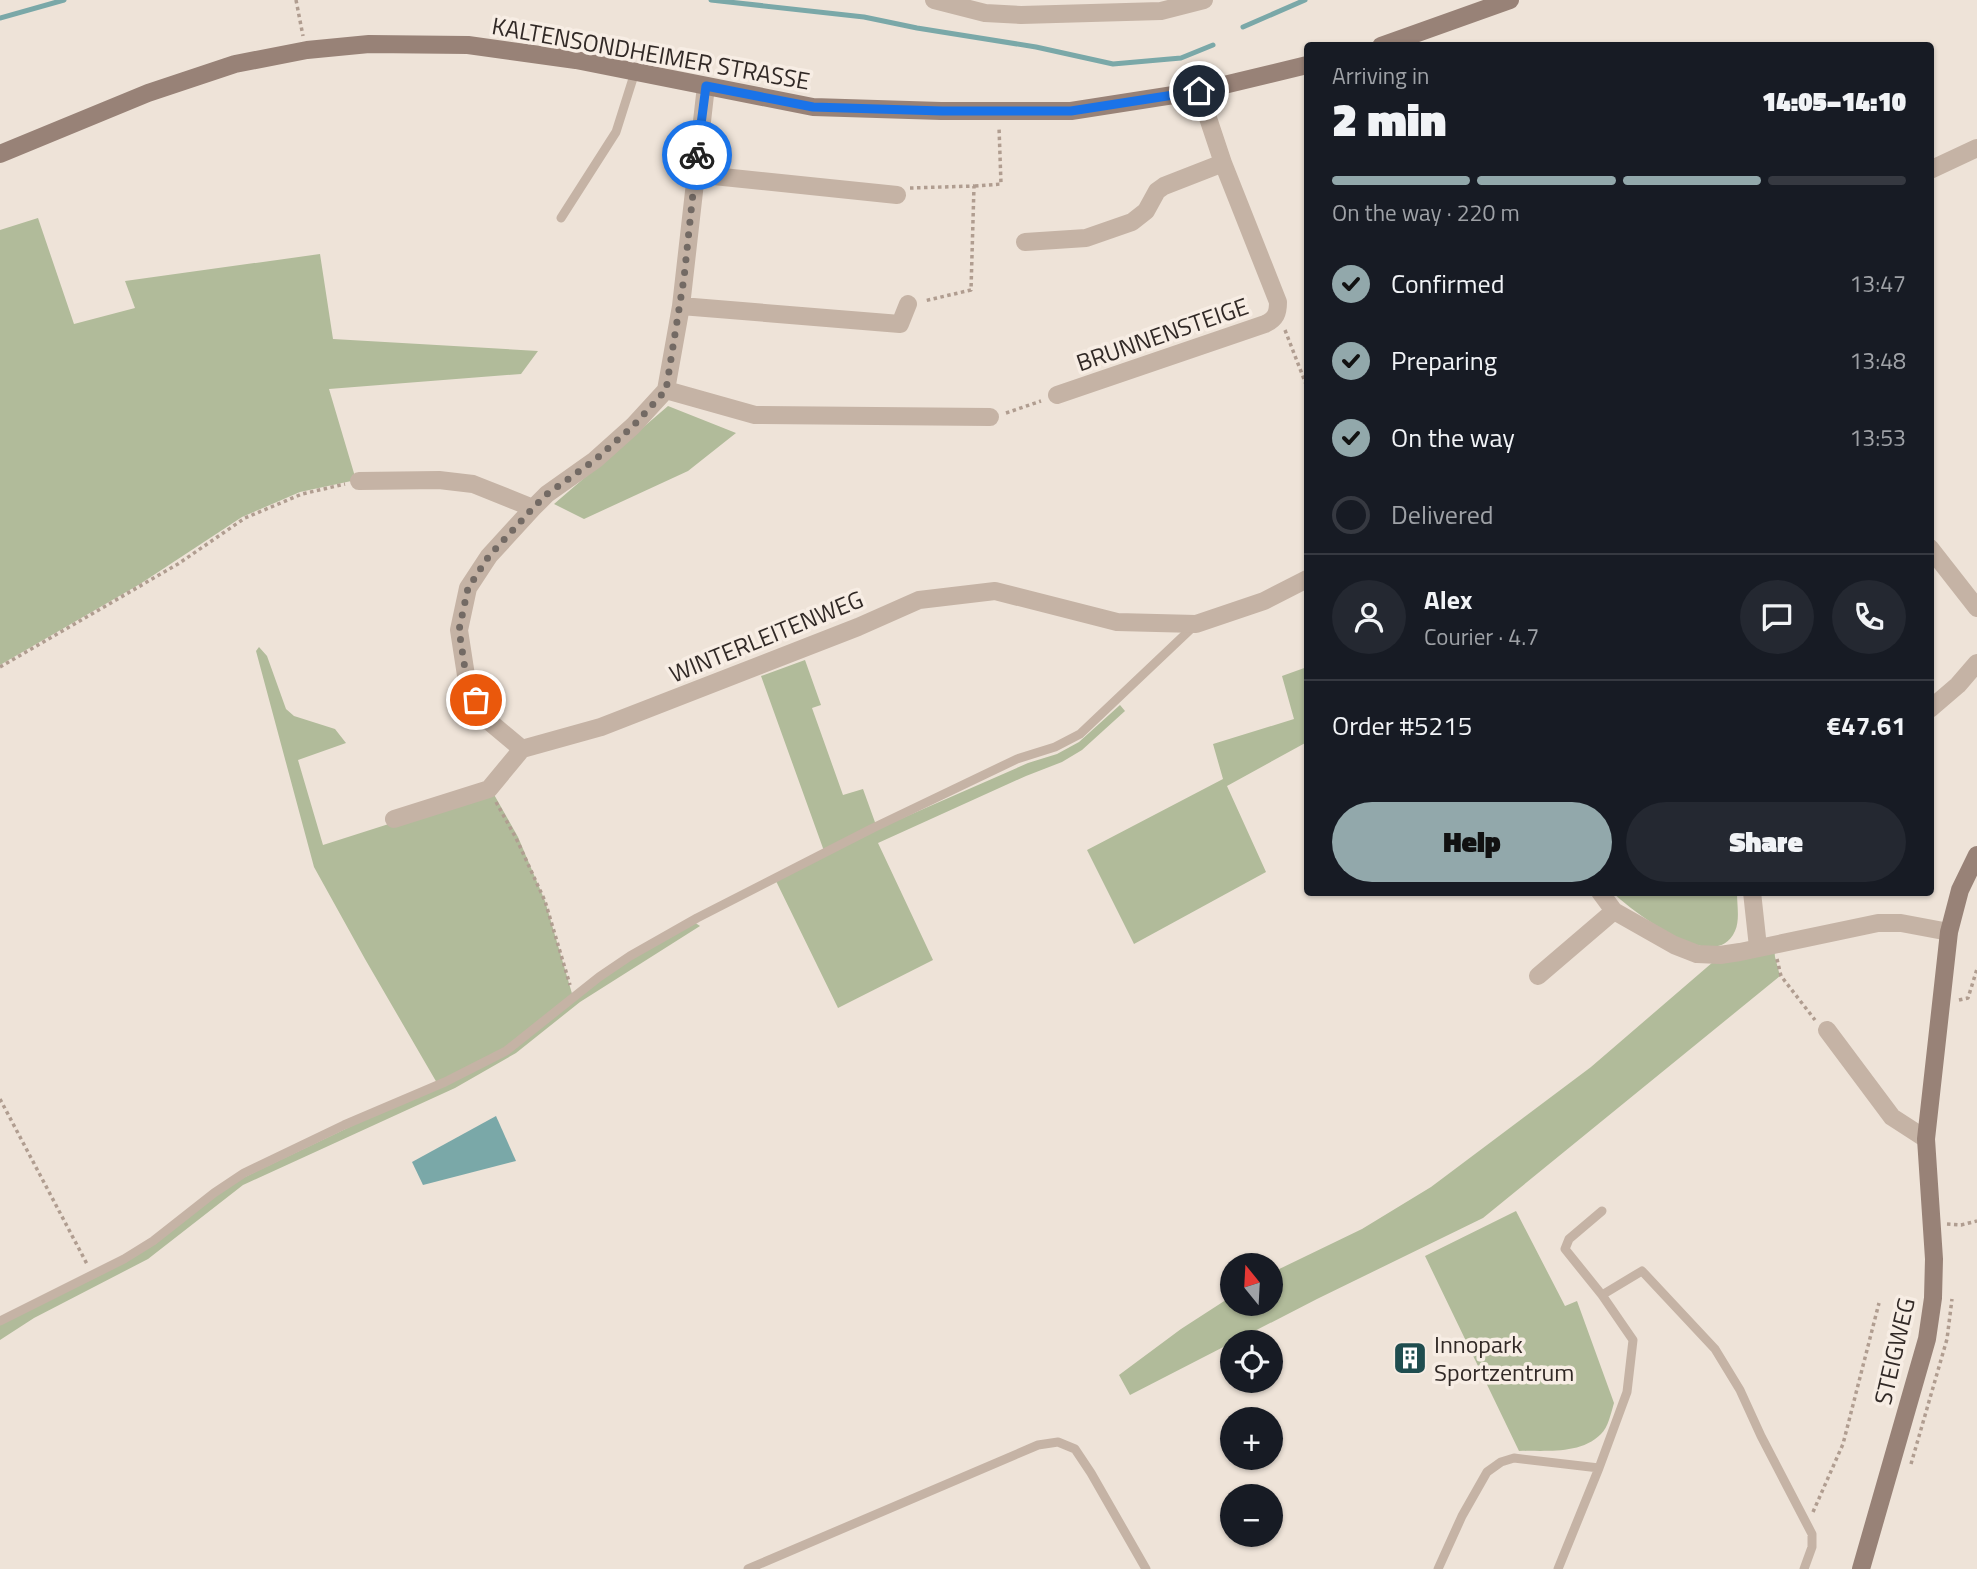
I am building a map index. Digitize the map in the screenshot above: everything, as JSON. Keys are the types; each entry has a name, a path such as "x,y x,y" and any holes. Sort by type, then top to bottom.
{"main road":[{"path":"1392,42 1510,0"},
{"name":"KALTENSONDHEIMER STRASSE","path":"0,154 160,89 235,64 307,51 369,44 468,45 576,60 813,107 1071,111 1199,91 1304,66"},
{"name":"STEIGWEG","path":"1861,1569 1927,1339 1933,1298 1926,1139 1949,932 1960,890 1977,855"}],"street":[{"path":"934,0 985,13 1083,8 1161,11 1204,0"},
{"path":"394,819 489,789 522,749 485,718 467,682 459,630 468,588 489,556 547,494 595,460 633,426 666,390 681,306 706,86"},
{"name":"BRUNNENSTEIGE","path":"1057,395 1265,324 1273,320 1278,312 1278,302 1223,163 1199,91"},
{"path":"1934,168 1977,148"},
{"path":"1025,242 1086,238 1132,222 1146,211 1157,191 1164,186 1223,163"},
{"path":"694,174 897,195"},
{"path":"681,306 900,324 908,304"},
{"path":"666,390 755,415 990,417"},
{"path":"359,481 439,480 473,484 533,508"},
{"path":"1934,553 1977,608"},
{"name":"WINTERLEITENWEG","path":"522,749 601,727 858,627 919,600 995,591 1117,622 1196,624 1264,601 1304,581"},
{"path":"1934,706 1958,685 1977,663"},
{"path":"1603,896 1614,911 1674,945 1697,954 1720,955 1878,923 1901,923 1949,932"},
{"path":"1752,896 1758,947"},
{"path":"1538,976 1614,911"},
{"path":"1827,1030 1892,1117 1926,1139"}],"lane":[{"path":"561,218 616,132 635,72"},
{"path":"0,1321 93,1275 153,1241 214,1192 244,1173 333,1129 446,1082 506,1051 630,956 773,878 1017,759 1055,747 1080,734 1196,624"},
{"path":"1559,1569 1627,1392 1633,1340 1602,1295 1565,1250 1569,1239 1602,1211"},
{"path":"1602,1295 1642,1271 1715,1349 1745,1399 1761,1436 1808,1523 1812,1534 1812,1547 1804,1569"},
{"path":"748,1569 1038,1445 1058,1442 1075,1449 1146,1569"},
{"path":"1438,1569 1462,1516 1487,1472 1501,1462 1514,1458 1599,1468"}],"path":[{"path":"296,0 307,51"},
{"path":"897,195 907,188 1001,184 999,111"},
{"path":"908,304 971,290 974,186"},
{"name":"BRUNNENSTEIGE","path":"1278,312 1304,379"},
{"path":"990,417 1057,395"},
{"path":"0,667 169,569 245,518 302,494 359,481"},
{"path":"489,789 516,838 545,901 574,997"},
{"path":"1776,957 1782,975 1820,1027 1827,1030"},
{"path":"1943,1003 1968,998 1977,969"},
{"path":"0,1099 93,1275"},
{"path":"1931,1221 1961,1225 1977,1221"},
{"path":"1808,1523 1843,1444 1879,1303"}],"green space":[{"path":"38,218 74,324 135,308 125,281 320,254 333,339 538,351 521,374 329,389 356,480 300,492 242,517 140,584 0,665 0,230"},
{"path":"668,406 736,433 688,471 584,519 554,504"},
{"path":"259,647 267,656 286,709 294,716 335,729 346,743 298,760 323,845 492,791 518,837 545,901 573,997 506,1049 437,1083 314,867 256,651"},
{"path":"805,660 821,705 812,708 843,795 863,789 876,825 824,851 761,676"},
{"path":"1304,668 1304,744 1227,786 1266,872 1134,944 1087,850 1223,779 1213,744 1294,719 1282,676"},
{"path":"1120,705 1125,711 1082,750 1062,762 878,843 933,960 838,1008 775,879 873,831 1028,763 1057,754 1079,742"},
{"path":"1617,896 1737,896 1738,917 1735,931 1725,943 1710,947 1674,936"},
{"path":"694,922 700,926 580,1002 516,1053 455,1088 243,1185 148,1259 34,1318 0,1340 0,1324 127,1261 228,1185 507,1052 601,977"},
{"path":"1774,946 1780,976 1483,1218 1257,1330 1220,1330 1220,1349 1130,1395 1119,1375 1220,1304 1220,1316 1283,1316 1283,1267 1362,1229 1431,1187 1591,1067 1720,956"},
{"path":"1516,1211 1565,1306 1577,1301 1614,1403 1603,1431 1593,1441 1573,1448 1519,1451 1425,1256"}],"water":[{"path":"496,1116 516,1161 423,1185 412,1162"}],"waterway":[{"path":"0,18 64,0"},
{"path":"711,0 864,17 1036,47 1113,64 1181,58 1213,45"},
{"path":"1243,27 1305,0"}],"way so far":[{"path":"476,700 467,682 459,630 468,588 489,556 533,508 547,494 595,460 633,426 666,390 681,306 697,155"}],"place":[{"name":"Innopark Sportzentrum","path":"1410,1358"}],"route":[{"path":"697,155 706,86 813,107 942,111 1071,111 1199,91"}]}
